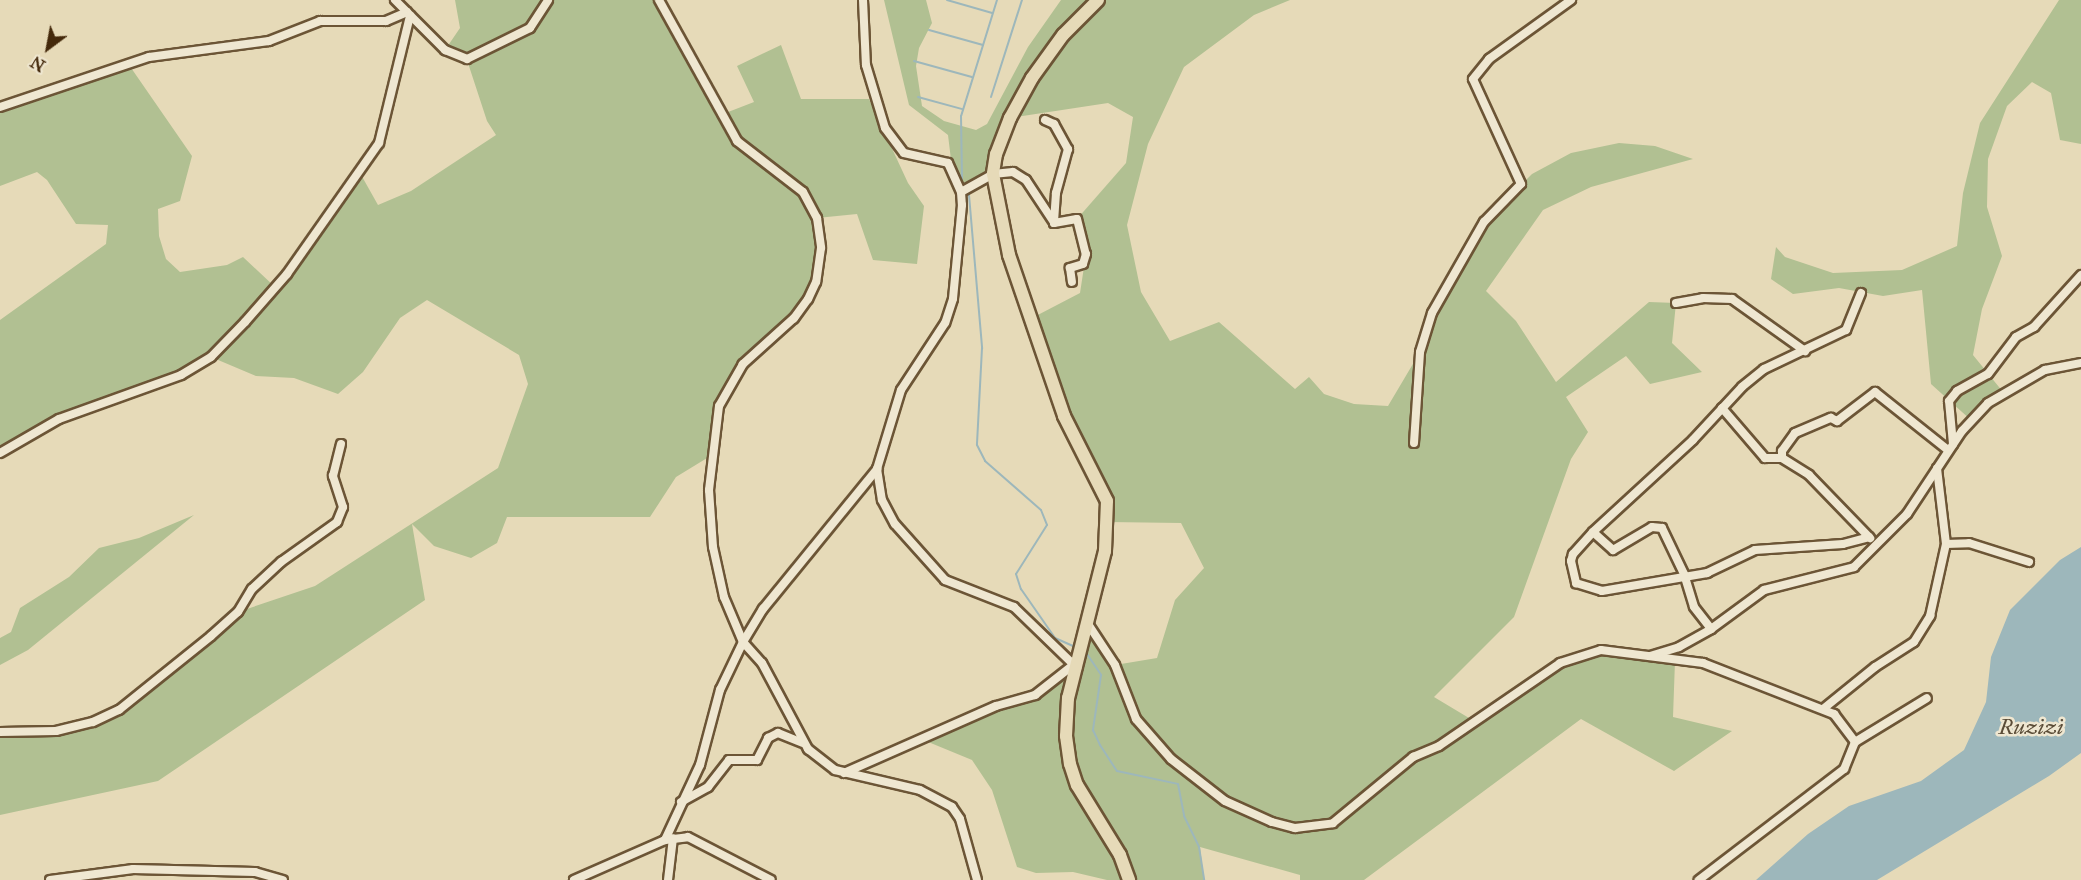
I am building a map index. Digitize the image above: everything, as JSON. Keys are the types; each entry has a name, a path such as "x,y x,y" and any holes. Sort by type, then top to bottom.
{"highway":[{"path":"1098,0 1063,35 1032,78 1010,118 996,154 993,174 1009,255 1065,416 1107,501 1105,551 1066,713 1070,764 1086,800 1120,855 1129,880"}],"street":[{"path":"395,0 445,50 467,59 530,28 548,0"},
{"path":"659,0 737,141 803,192 817,218 821,248 816,282 808,299 794,318 743,364 729,384 714,426 709,490 713,547 724,597 743,642 762,663 803,743 819,760 843,773 920,790 952,807 964,830 977,880"},
{"path":"668,880 669,839 681,802 700,765 720,690 743,642 774,596 877,470 901,390 950,310 955,289 965,189 948,163 907,155 890,137 866,65 863,0"},
{"path":"1414,443 1420,352 1432,313 1484,222 1521,184 1473,79 1489,59 1571,0"},
{"path":"0,107 149,57 269,40 320,21 386,21 408,14"},
{"path":"0,453 58,419 181,375 211,357 245,322 287,274 379,143 408,14"},
{"path":"1045,120 1054,124 1068,149 1056,193 1054,223"},
{"path":"965,189 993,174 1013,172 1026,180 1054,223"},
{"path":"1054,223 1077,219 1086,254 1083,264 1070,268 1072,282"},
{"path":"1951,447 1948,401 1957,391 1988,374 2016,337 2034,327 2081,275"},
{"path":"1862,293 1846,330 1764,369 1593,532 1573,554 1571,561 1576,582 1584,587 1614,589 1684,574 1716,570 1755,550 1843,544 1869,537"},
{"path":"1676,303 1703,298 1732,298 1804,351"},
{"path":"1649,657 1679,647 1711,629 1764,590 1854,567 1907,514 1951,447 1988,403 2003,392 2046,370 2081,363"},
{"path":"1782,458 1795,433 1831,418 1837,421 1875,392 1951,447"},
{"path":"1722,408 1764,458 1782,458 1809,475 1875,544"},
{"path":"0,732 56,731 93,723 119,710 211,636 238,612 252,589 281,561 337,522 343,507 333,476 341,444"},
{"path":"1823,709 1875,667 1914,642 1937,597 1946,544 1937,469"},
{"path":"843,773 996,706 1035,695 1076,664 1014,607 945,580 928,563 885,509 877,470"},
{"path":"1593,532 1613,550 1657,526 1666,532 1684,574 1694,607 1711,629"},
{"path":"1946,544 1969,543 2030,562"},
{"path":"1088,624 1115,665 1136,719 1171,759 1225,801 1272,822 1295,828 1333,823 1413,757 1439,746 1560,663 1601,650 1703,663 1834,714 1854,742"},
{"path":"1699,880 1838,775 1849,763 1854,742 1926,698"},
{"path":"681,802 708,787 729,760 757,760 768,738 778,733 803,743"},
{"path":"574,880 669,839 688,837 771,880"},
{"path":"50,880 133,869 255,872 283,880"}],"green space":[{"path":"455,0 659,0 723,114 754,102 737,66 781,45 801,99 869,99 908,183 924,206 917,264 873,260 857,214 817,218 821,248 816,282 808,299 743,364 719,406 712,455 676,477 650,517 507,517 497,543 471,558 434,546 412,524 425,600 158,781 0,815 0,732 56,731 119,710 238,612 315,586 498,468 528,384 519,355 427,300 400,318 363,372 338,394 294,378 256,376 211,357 181,375 59,419 0,453 0,320 106,244 108,225 76,224 47,180 37,172 0,186 0,107 127,62 192,156 180,201 158,209 159,236 166,259 180,272 227,265 243,257 275,287 360,173 378,205 411,191 496,135 487,121 467,60 445,50 460,28"},
{"path":"884,0 926,0 932,23 919,48 916,66 922,106 944,121 976,130 987,124 1028,47 1061,0 1290,0 1254,15 1184,67 1148,144 1127,225 1141,292 1170,341 1219,322 1295,389 1309,377 1324,394 1354,404 1388,406 1420,352 1432,313 1484,222 1532,174 1571,153 1619,143 1655,146 1693,159 1591,187 1543,210 1486,291 1516,321 1556,382 1649,302 1676,303 1672,343 1702,372 1650,384 1626,356 1566,397 1588,432 1571,459 1514,617 1434,697 1474,721 1544,673 1601,650 1675,661 1673,717 1732,731 1674,771 1581,719 1364,880 1300,880 1300,875 1200,847 1204,880 1107,880 1073,872 1036,873 1017,867 992,790 972,760 921,739 996,706 1028,698 1072,666 1088,624 1115,665 1157,658 1175,600 1204,568 1181,523 1108,522 1107,501 1069,426 1032,318 1080,293 1086,254 1077,219 1126,163 1133,117 1108,103 1010,118 993,174 961,192 952,168 948,135 909,105"},
{"path":"2059,0 2081,0 2081,144 2060,140 2051,93 2032,82 2007,106 1988,159 1987,207 2002,256 1982,309 1973,355 2003,392 1972,421 1931,384 1922,290 1883,296 1839,288 1793,294 1771,279 1776,247 1785,257 1833,273 1902,270 1957,246 1963,193 1980,123"},
{"path":"194,515 28,650 0,665 0,638 11,632 20,608 69,577 99,548 139,538"}],"water":[{"name":"Ruzizi","path":"2081,547 2081,753 2049,776 1877,880 1756,880 1808,834 1849,806 1921,781 1964,750 1986,702 1991,657 2010,610 2060,560"}],"waterway":[{"path":"947,0 992,13"},
{"path":"997,0 961,116 962,183 969,195 982,348 977,445 985,461 1041,510 1047,525 1016,574 1021,589 1055,638 1077,648"},
{"path":"991,97 1022,0"},
{"path":"929,30 983,45"},
{"path":"914,61 972,77"},
{"path":"918,97 962,109"},
{"path":"1085,651 1101,675 1093,730 1100,745 1117,771 1178,784 1184,816 1199,847 1204,880"}]}
